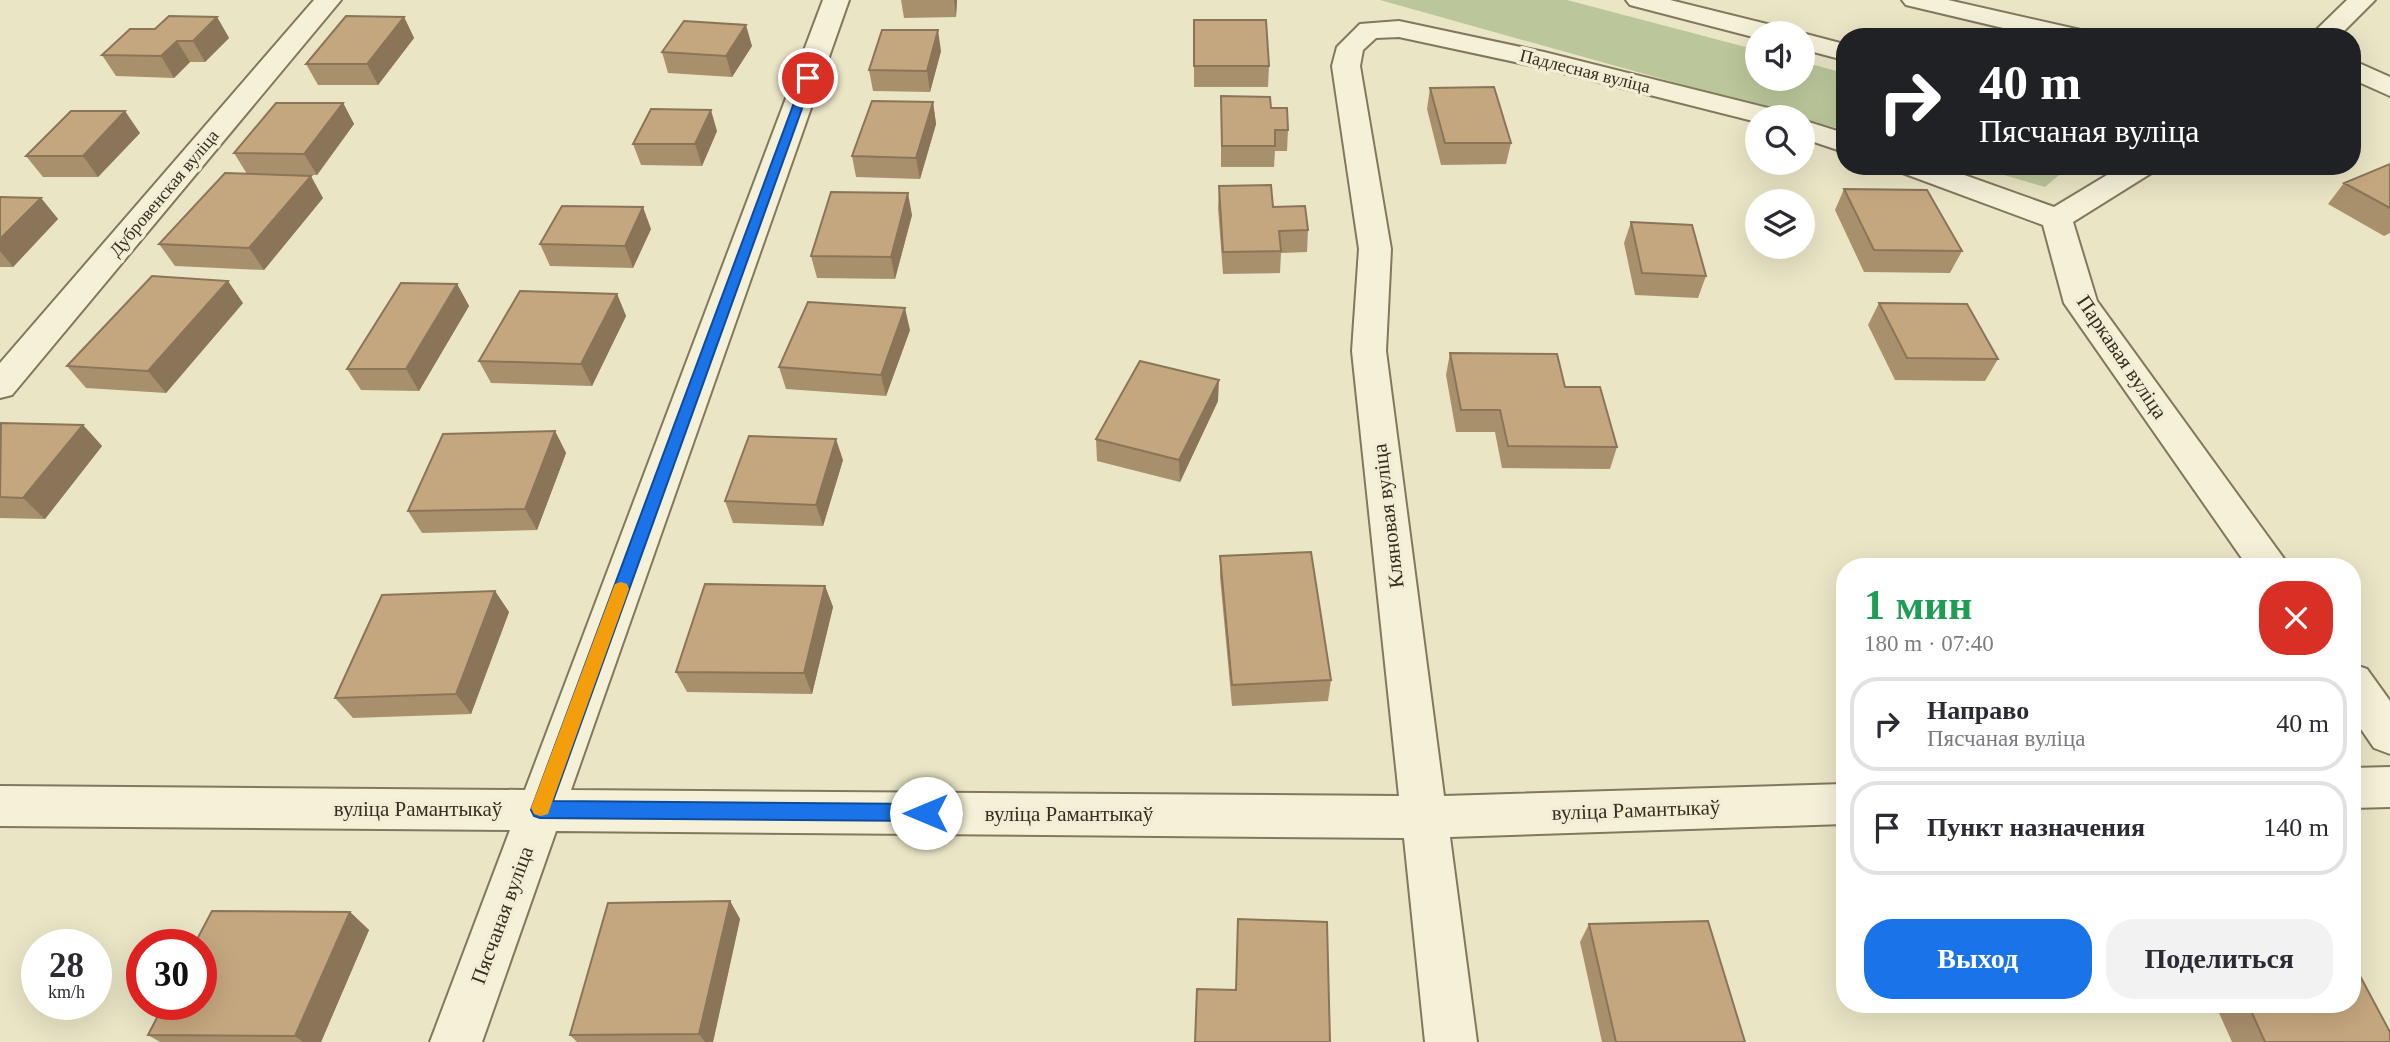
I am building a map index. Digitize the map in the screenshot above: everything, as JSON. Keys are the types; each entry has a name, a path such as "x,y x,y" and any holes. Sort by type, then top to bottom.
{"street":[{"name":"Дубровенская вуліца","path":"0,386 328,0"},
{"name":"Пясчаная вуліца","path":"456,1042 836,0"},
{"path":"1639,0 1745,27"},
{"path":"1915,0 2039,28"},
{"path":"2022,0 2063,28"},
{"path":"2321,0 2356,5"},
{"path":"2332,28 2356,5"},
{"name":"Падлесная вуліца","path":"1399,29 1544,60 1745,111"},
{"name":"Кляновая вуліца","path":"1399,29 1369,30 1350,47 1346,66 1375,249 1369,351 1451,1042"},
{"path":"1815,44 1836,50"},
{"path":"2361,73 2390,88"},
{"path":"1815,133 1836,140"},
{"path":"1935,175 2057,219 2128,175"},
{"name":"Паркавая вуліца","path":"2057,219 2081,303 2264,558"},
{"path":"2361,695 2390,735"},
{"path":"2361,788 2390,787"},
{"name":"вуліца Рамантыкаў","path":"0,806 1423,817 1836,804"}],"green space":[{"path":"1380,0 1567,0 1745,47 1745,91 1815,91 1815,65 1836,71 1836,128 1815,122 1815,105 1755,105"},
{"path":"2004,175 2059,175 2045,187"}],"building":[{"path":"169,16 217,17 193,41 177,41 161,56 102,55 130,29 155,29"},
{"path":"346,16 404,17 367,64 306,64"},
{"path":"1194,20 1266,20 1269,66 1194,66"},
{"path":"684,21 746,25 726,56 662,52"},
{"path":"882,30 938,30 927,71 869,70"},
{"path":"1494,87 1511,143 1445,143 1430,88"},
{"path":"1221,96 1270,97 1271,108 1287,108 1288,130 1275,130 1275,146 1222,146"},
{"path":"872,101 933,102 916,158 852,156"},
{"path":"276,103 343,103 304,154 234,153"},
{"path":"651,109 711,110 695,144 633,144"},
{"path":"71,111 125,111 83,156 26,156"},
{"path":"2390,164 2390,208 2344,183"},
{"path":"225,173 311,176 249,248 159,244"},
{"path":"1271,185 1273,207 1305,206 1308,230 1279,231 1281,251 1223,252 1219,186"},
{"path":"1844,189 1927,190 1962,251 1874,250"},
{"path":"831,192 908,193 891,257 811,256"},
{"path":"0,197 41,198 0,239"},
{"path":"562,206 643,207 625,246 540,244"},
{"path":"1631,222 1692,225 1706,276 1642,273"},
{"path":"152,276 228,281 148,371 67,366"},
{"path":"401,283 457,284 406,369 347,369"},
{"path":"520,291 617,294 581,364 479,361"},
{"path":"808,302 905,308 881,375 779,367"},
{"path":"1879,303 1967,304 1998,359 1907,358"},
{"path":"1450,353 1557,354 1565,387 1600,387 1617,447 1508,446 1500,410 1461,410"},
{"path":"1140,361 1219,380 1179,460 1096,439"},
{"path":"1,423 83,425 23,498 0,497"},
{"path":"555,431 525,509 408,511 443,434"},
{"path":"749,436 836,439 816,505 725,501"},
{"path":"1311,552 1331,680 1232,685 1220,556"},
{"path":"705,584 825,586 804,673 676,672"},
{"path":"495,591 456,694 335,698 382,595"},
{"path":"730,901 699,1034 570,1035 608,903"},
{"path":"212,911 350,912 295,1036 148,1035 156,1020 217,1020 217,929 202,929"},
{"path":"1238,919 1327,922 1330,1042 1195,1042 1197,989 1236,990"},
{"path":"1708,921 1745,1042 1616,1042 1589,924"},
{"path":"2361,978 2390,1032 2390,1042 2265,1042 2252,1013 2361,1013"}],"slow traffic":[{"path":"541,808 621,589"}],"route":[{"path":"808,78 540,810 926,813"}]}
